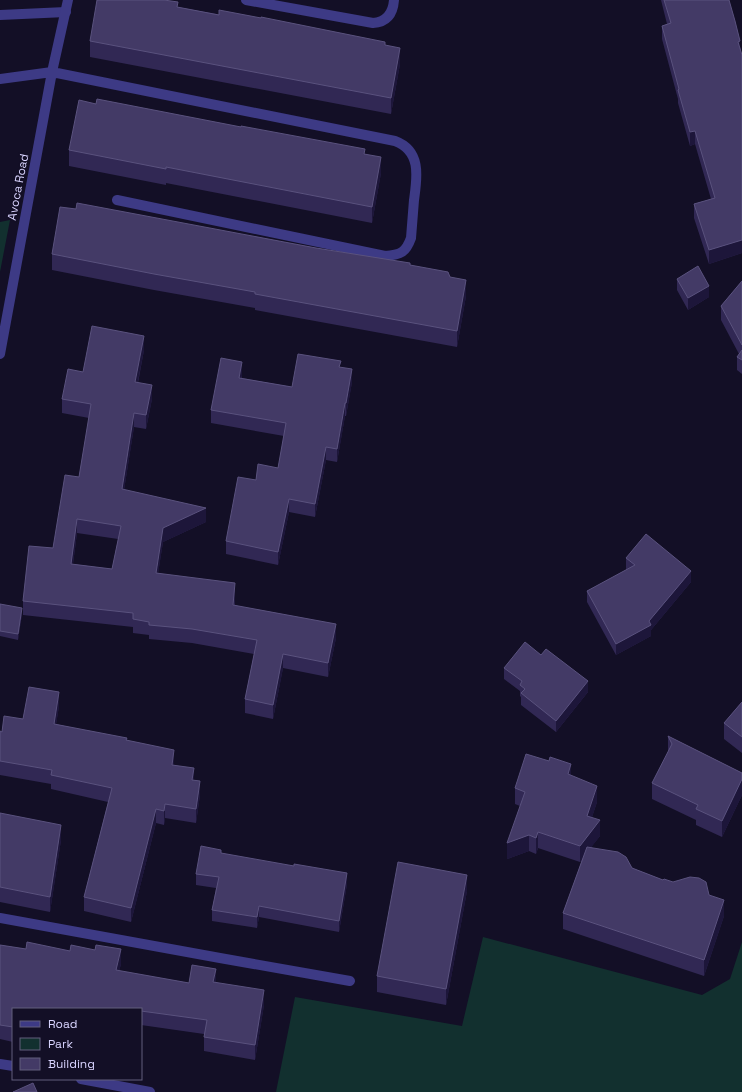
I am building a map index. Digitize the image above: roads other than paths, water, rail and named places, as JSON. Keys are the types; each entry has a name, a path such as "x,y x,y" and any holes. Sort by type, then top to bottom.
{"street":[{"name":"Avoca Road","path":"0,354 52,72 68,0"},
{"path":"246,0 373,23 386,19 391,13 394,0"},
{"path":"0,15 66,12"},
{"path":"0,79 52,72 395,141 402,143 407,148 413,156 416,166 411,238 408,247 396,255 385,256 116,200"},
{"path":"0,918 350,981"},
{"path":"0,1064 12,1066"},
{"path":"86,1080 150,1092"}]}
